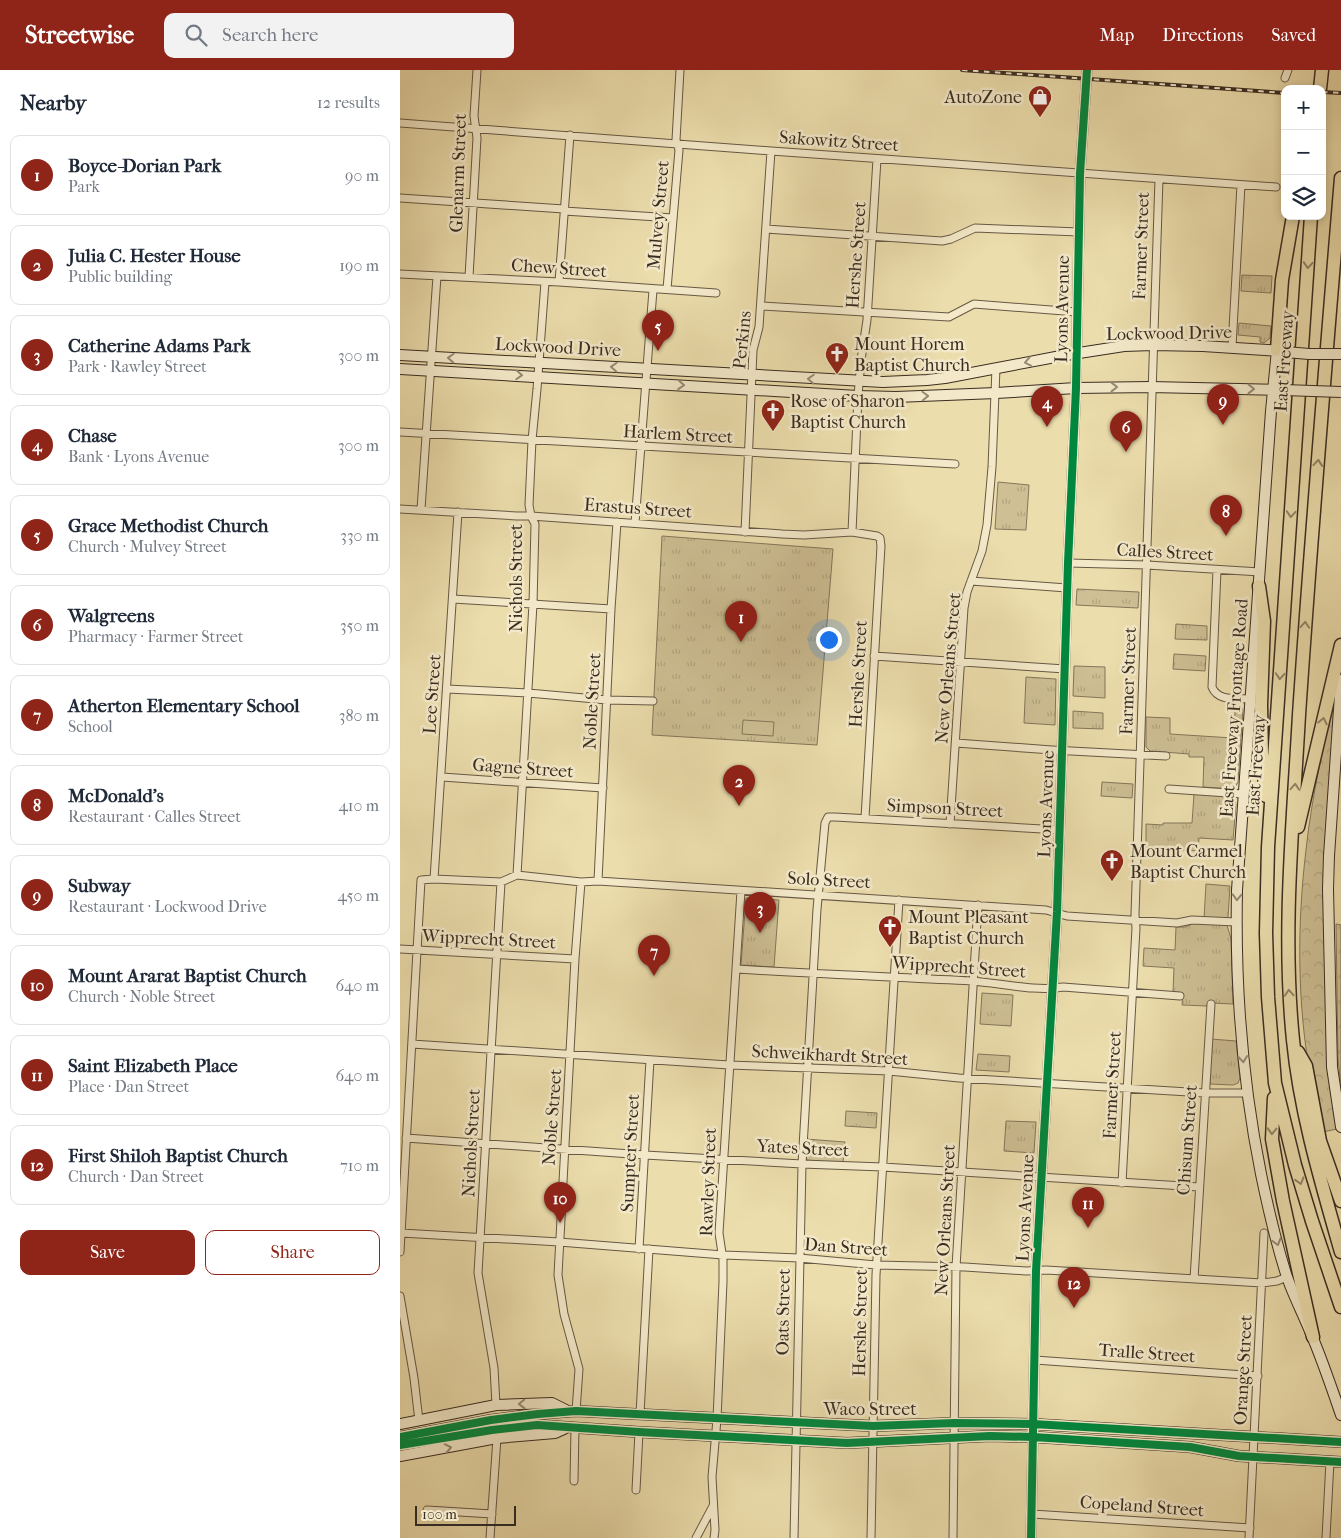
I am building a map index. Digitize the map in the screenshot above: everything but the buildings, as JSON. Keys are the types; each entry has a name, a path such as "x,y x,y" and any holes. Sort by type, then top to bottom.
{"highway":[{"path":"1320,85 1322,70"},
{"path":"1341,178 1306,607 1291,854 1288,960 1293,1042 1311,1143 1341,1252"},
{"path":"1282,351 1282,280 1292,220"},
{"name":"East Freeway","path":"1311,220 1268,847 1266,933 1268,997 1275,1083 1295,1165 1341,1307"},
{"path":"1259,586 1264,621 1261,705 1268,847"},
{"path":"1291,854 1341,645"},
{"path":"1293,1042 1306,1066 1320,1141 1341,1201"},
{"path":"1275,1083 1272,1139 1285,1210 1313,1337"}],"main road":[{"name":"Lockwood Drive","path":"400,355 883,382 927,380 1076,353 1153,345 1232,347 1309,354 1341,354"},
{"name":"East Freeway Frontage Road","path":"1282,351 1260,572 1237,890 1236,922 1241,1039 1247,1093 1276,1238 1287,1277 1313,1337 1341,1415"},
{"name":"Lockwood Drive","path":"400,369 896,397 1076,388 1152,387 1341,392"},
{"path":"1341,680 1328,889 1331,1048 1341,1127"},
{"path":"400,1424 496,1405 552,1404 573,1411"},
{"name":"Waco Street","path":"400,1445 490,1420 573,1411 796,1424 873,1426 954,1423 1033,1424 1341,1442"},
{"name":"Waco Street","path":"400,1437 537,1425 847,1442 1033,1437 1190,1447 1254,1457 1341,1462"},
{"path":"400,1456 497,1438 555,1433 573,1427"},
{"path":"1142,1444 1143,1430"}],"street":[{"name":"Glenarm Street","path":"469,277 477,138 474,116 477,70"},
{"name":"Mulvey Street","path":"667,289 679,150 676,144 680,70"},
{"name":"Lyons Avenue","path":"1031,1538 1036,1271 1054,989 1067,588 1076,388 1080,174 1087,70"},
{"path":"1285,78 1288,70"},
{"name":"Sakowitz Street","path":"400,123 1276,187"},
{"path":"560,282 570,135"},
{"name":"Perkins","path":"745,532 753,350 759,327 761,306 771,151"},
{"name":"Hershe Street","path":"852,532 859,381 868,313 877,159"},
{"name":"Farmer Street","path":"1122,1183 1136,920 1159,179"},
{"path":"1232,347 1241,185"},
{"path":"400,198 673,218"},
{"path":"766,229 872,237 947,240 976,228 1079,232"},
{"name":"Chew Street","path":"400,274 560,282 716,293"},
{"path":"421,509 437,276"},
{"name":"Nichols Street","path":"517,875 533,604 535,524 529,505 532,440 545,282"},
{"name":"Mulvey Street","path":"635,523 653,290"},
{"path":"761,306 949,317 974,304 1077,312"},
{"name":"New Orleans Street","path":"950,824 964,608 982,551 987,525 996,368"},
{"name":"Harlem Street","path":"400,432 955,464"},
{"name":"Erastus Street","path":"400,509 531,516 745,532 804,535 852,532 874,534"},
{"name":"Lee Street","path":"434,879 458,512"},
{"name":"Noble Street","path":"598,881 617,522"},
{"name":"Hershe Street","path":"864,818 881,546 880,538 874,534"},
{"name":"Calles Street","path":"1068,563 1147,565 1260,572"},
{"path":"1217,570 1212,687 1214,693 1219,696 1251,699"},
{"path":"972,581 1067,588"},
{"path":"453,599 611,609"},
{"path":"874,656 1065,669"},
{"path":"447,689 528,693 607,700 653,701"},
{"path":"956,743 1166,756"},
{"name":"Gagne Street","path":"442,777 603,788"},
{"path":"1169,789 1243,794"},
{"name":"Simpson Street","path":"828,817 1060,830"},
{"name":"Oats Street","path":"794,1538 802,1164 818,895 825,823 828,817"},
{"name":"Solo Street","path":"418,950 421,880 501,882 517,875 581,882 598,881 1046,910 1067,916 1177,923 1192,920 1236,922"},
{"name":"Nichols Street","path":"496,1405 494,1368 478,1273 501,882"},
{"name":"Noble Street","path":"573,1411 579,1369 564,1314 558,1279 581,882"},
{"name":"Rawley Street","path":"714,1538 712,1477 717,1419 723,1282 723,1255 719,1233 741,890"},
{"name":"Hershe Street","path":"870,1538 876,1265 899,900"},
{"name":"New Orleans Street","path":"953,1538 956,1267 978,905"},
{"name":"Wipprecht Street","path":"400,949 576,959"},
{"path":"400,1252 418,950"},
{"name":"Wipprecht Street","path":"736,969 974,982 1054,989 1063,987 1180,996"},
{"name":"Chisum Street","path":"1194,1278 1210,1004"},
{"name":"Schweikhardt Street","path":"412,1044 729,1065 889,1071 1205,1093 1247,1093"},
{"name":"Sumpter Street","path":"639,1249 650,1060"},
{"name":"Yates Street","path":"406,1138 645,1155 802,1164 883,1166 1199,1188"},
{"name":"Dan Street","path":"401,1233 559,1242 723,1255 799,1258 876,1265 1046,1270 1262,1283 1277,1281 1287,1277"},
{"name":"Orange Street","path":"1250,1538 1264,1233"},
{"path":"640,1414 648,1249"},
{"path":"400,1296 414,1378 418,1421"},
{"name":"Tralle Street","path":"1035,1360 1258,1376"},
{"path":"573,1427 574,1482"},
{"path":"636,1490 640,1432"},
{"path":"490,1538 497,1438"},
{"path":"1326,1538 1330,1461"},
{"path":"696,1538 714,1505"},
{"path":"426,1510 492,1514"},
{"name":"Copeland Street","path":"1032,1514 1250,1528"}],"green space":[{"path":"1242,275 1272,276 1271,293 1241,291"},
{"path":"1239,323 1271,326 1270,338 1264,343 1260,342 1260,337 1238,335"},
{"path":"998,482 1029,485 1026,530 995,529"},
{"path":"662,536 833,549 817,745 652,735"},
{"path":"1077,589 1139,592 1138,608 1076,605"},
{"path":"1176,624 1207,626 1207,640 1175,639"},
{"path":"1174,654 1206,656 1205,671 1173,669"},
{"path":"1074,666 1105,667 1105,698 1073,696"},
{"path":"1026,677 1056,679 1055,725 1024,723"},
{"path":"1336,686 1328,1068 1337,1129 1323,1132 1306,1052 1301,994 1300,936 1303,878 1312,808"},
{"path":"1232,705 1238,705 1243,709 1238,782 1234,789 1203,787 1204,757 1189,757 1189,754 1150,751 1146,747 1146,717 1170,718 1170,734 1233,738 1235,713"},
{"path":"1073,711 1103,713 1103,729 1073,728"},
{"path":"743,720 774,722 773,736 742,734"},
{"path":"1102,782 1133,784 1132,798 1101,796"},
{"path":"1194,794 1234,797 1236,805 1233,840 1199,838 1198,851 1146,848 1146,824 1192,823"},
{"path":"1206,884 1230,886 1228,917 1225,919 1204,918"},
{"path":"746,898 779,900 774,967 741,965"},
{"path":"1194,923 1227,925 1231,939 1233,1004 1182,1005 1183,993 1173,992 1174,968 1143,966 1144,948 1175,950 1176,927 1185,927"},
{"path":"1336,924 1341,925 1341,1087 1338,1058"},
{"path":"982,993 1013,995 1011,1026 980,1024"},
{"path":"1211,1039 1236,1041 1240,1078 1238,1083 1233,1085 1210,1084"},
{"path":"978,1054 1010,1056 1009,1072 976,1070"},
{"path":"846,1111 877,1113 876,1128 845,1126"},
{"path":"1006,1121 1036,1122 1034,1153 1004,1151"},
{"path":"806,1139 845,1142 843,1163 806,1160"}],"railway":[{"path":"962,70 1281,93"},
{"path":"1326,92 1341,93"}],"cycle path":[{"path":"1031,1538 1036,1271 1057,912 1068,563 1076,388 1080,174 1087,70"},
{"path":"400,1437 491,1420 576,1411 873,1426 954,1423 1033,1424 1341,1442"},
{"path":"400,1445 492,1430 537,1425 847,1443 990,1436 1033,1437 1190,1447 1239,1456 1341,1462"}],"place":[{"name":"AutoZone","path":"1040,118"},
{"name":"Grace Methodist Church","path":"658,351"},
{"name":"Mount Horem Baptist Church","path":"837,375"},
{"name":"Subway","path":"1223,425"},
{"name":"Chase","path":"1047,427"},
{"name":"Rose of Sharon Baptist Church","path":"773,432"},
{"name":"Walgreens","path":"1126,452"},
{"name":"McDonald's","path":"1226,536"},
{"name":"Boyce-Dorian Park","path":"741,642"},
{"name":"Julia C. Hester House","path":"739,806"},
{"name":"Mount Carmel Baptist Church","path":"1112,882"},
{"name":"Catherine Adams Park","path":"760,933"},
{"name":"Mount Pleasant Baptist Church","path":"890,948"},
{"name":"Atherton Elementary School","path":"654,976"},
{"name":"Mount Ararat Baptist Church","path":"560,1223"},
{"name":"Saint Elizabeth Place","path":"1088,1228"},
{"name":"First Shiloh Baptist Church","path":"1074,1308"}]}
